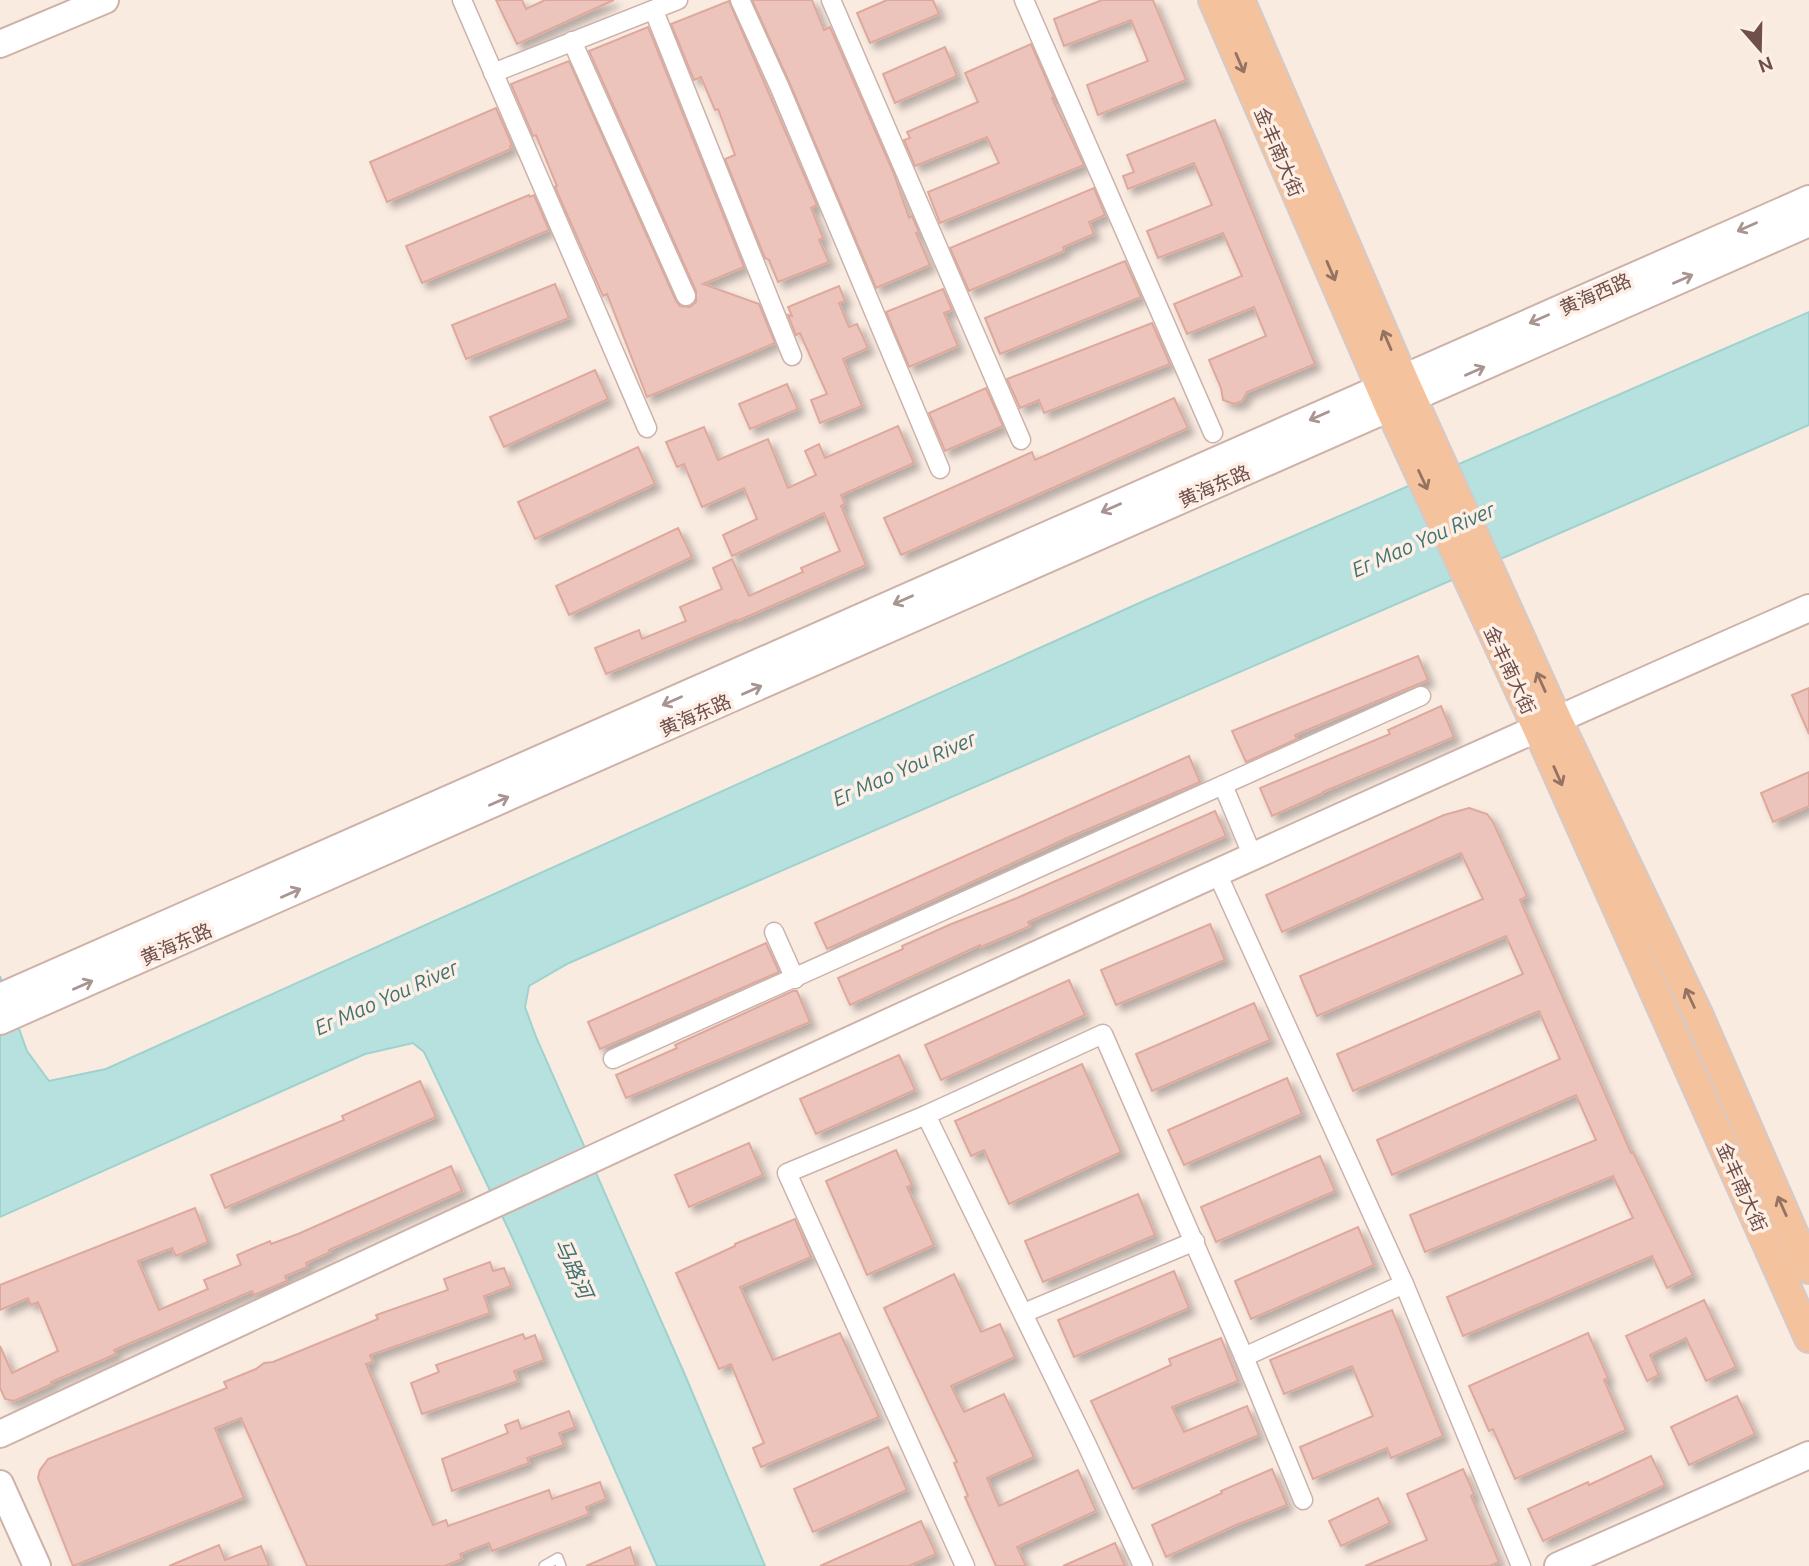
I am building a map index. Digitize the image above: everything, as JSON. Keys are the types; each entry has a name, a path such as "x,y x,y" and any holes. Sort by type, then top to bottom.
{"main road":[{"path":"0,44 105,0"},
{"name":"金丰南大街","path":"1213,0 1547,723 1809,1338"},
{"name":"金丰南大街","path":"1240,0 1397,394"},
{"name":"黄海西路","path":"1397,394 1809,199"},
{"name":"黄海西路","path":"1397,394 1809,223"},
{"name":"黄海东路","path":"8,1006 1397,394"},
{"path":"0,1434 601,1153 1547,723 1809,608"},
{"name":"金丰南大街","path":"1547,723 1698,1014 1809,1269"},
{"path":"1558,1566 1809,1455"},
{"path":"0,1484 37,1566"},
{"path":"0,1517 22,1566"}],"street":[{"path":"462,0 646,428"},
{"path":"493,73 678,0"},
{"path":"740,0 780,88 940,470"},
{"path":"831,0 1020,440"},
{"path":"1024,0 1213,433"},
{"path":"654,11 792,356"},
{"path":"572,41 686,296"},
{"path":"613,1059 1421,696"},
{"path":"1223,785 1253,857"},
{"path":"1217,873 1404,1284 1521,1566"},
{"path":"774,932 795,979"},
{"path":"965,1566 788,1172 926,1115 1103,1034 1195,1241 1303,1500"},
{"path":"926,1115 1024,1313 1143,1566"},
{"path":"1024,1313 1195,1241"},
{"path":"1244,1357 1404,1284"}],"lane":[{"path":"544,1566 558,1558 561,1566"}],"water":[{"path":"1809,312 1809,425 569,963 529,986 525,1007 536,1037 685,1375 765,1566 657,1566 514,1241 424,1052 413,1043 365,1054 0,1217 0,976 27,1051 49,1081 106,1069 1146,600"}],"building":[{"path":"496,0 522,0 526,9 545,0 614,0 517,44"},
{"path":"752,0 812,0 824,30 830,27 894,174 909,218 912,216 919,232 916,233 930,265 876,288"},
{"path":"887,0 933,0 939,14 870,43 857,13"},
{"path":"1102,0 1153,0 1186,80 1098,115 1087,85 1148,61 1131,20 1064,46 1054,19"},
{"path":"729,1 817,205 811,208 823,238 819,240 829,262 778,282 769,260 765,258 725,159 735,155 718,109 715,110 701,77 694,80 671,24"},
{"path":"648,27 744,267 703,284 759,304 775,343 647,397 607,294 603,296 555,187 557,186 536,135 533,136 511,84 569,61 676,301 680,306 690,307 696,302 696,291 589,51"},
{"path":"1031,44 1054,97 1052,98 1084,165 940,223 928,192 999,163 987,137 915,166 904,140 910,138 907,132 978,102 965,73"},
{"path":"945,47 957,76 895,103 883,74"},
{"path":"496,108 512,145 511,149 387,202 370,162"},
{"path":"1215,120 1315,364 1247,392 1242,401 1234,404 1223,400 1209,360 1266,336 1254,307 1187,334 1174,304 1242,276 1223,233 1158,258 1147,231 1212,205 1194,163 1128,189 1123,176 1134,172 1127,155"},
{"path":"1094,188 1105,215 1089,222 1094,234 1063,247 1064,251 969,291 950,248"},
{"path":"534,195 549,230 422,283 406,246"},
{"path":"1125,261 1141,297 1000,354 985,318"},
{"path":"555,284 569,318 466,359 452,325"},
{"path":"839,286 845,301 839,303 849,327 857,324 868,348 843,359 862,406 820,423 811,400 827,394 800,333 796,335 788,315 792,316 788,307"},
{"path":"943,289 952,310 944,313 958,346 909,367 886,312"},
{"path":"1152,323 1170,364 1044,413 1039,400 1020,408 1007,379"},
{"path":"595,370 608,399 504,447 490,417"},
{"path":"787,384 798,409 750,429 739,404"},
{"path":"986,388 1003,426 945,451 929,413"},
{"path":"1174,398 1188,428 901,555 884,518 1032,452 1035,460"},
{"path":"898,426 914,463 841,495 845,504 841,506 866,565 606,674 595,648 639,630 642,639 686,621 680,607 722,589 713,568 732,559 749,596 803,572 801,568 840,551 824,513 732,556 723,535 757,519 744,488 702,507 684,464 677,467 666,442 704,427 718,460 768,439 788,488 816,475 805,451 819,444 825,458"},
{"path":"638,447 655,484 535,539 518,502"},
{"path":"678,528 692,557 569,615 556,586"},
{"path":"1418,656 1428,680 1295,735 1297,739 1246,762 1232,731"},
{"path":"1809,688 1809,734 1792,695"},
{"path":"1441,706 1454,737 1272,816 1260,788 1390,734 1388,730"},
{"path":"1189,756 1200,782 1067,838 827,949 815,923"},
{"path":"1809,772 1809,806 1773,822 1761,793"},
{"path":"1469,808 1487,814 1493,822 1527,896 1520,900 1631,1153 1633,1152 1693,1275 1667,1288 1652,1256 1463,1336 1447,1297 1633,1218 1613,1176 1425,1252 1410,1215 1596,1140 1576,1095 1392,1175 1377,1140 1560,1059 1539,1011 1353,1091 1337,1054 1523,974 1506,936 1317,1016 1300,976 1483,899 1461,853 1282,932 1266,895 1444,815"},
{"path":"1215,811 1226,836 1028,922 1030,926 981,947 980,945 850,1005 838,978 949,925"},
{"path":"1210,924 1225,960 1116,1005 1101,970"},
{"path":"766,943 779,972 600,1049 588,1022"},
{"path":"1069,980 1085,1015 941,1080 925,1045"},
{"path":"797,991 810,1022 626,1098 616,1075"},
{"path":"1254,1003 1270,1040 1152,1091 1136,1054"},
{"path":"899,1055 915,1090 816,1134 800,1099"},
{"path":"1082,1064 1121,1152 1009,1204 984,1150 971,1156 955,1121"},
{"path":"1287,1078 1302,1114 1184,1165 1168,1130"},
{"path":"420,1081 436,1117 225,1208 211,1175 344,1120 342,1116"},
{"path":"749,1143 763,1175 689,1207 675,1175"},
{"path":"896,1150 912,1185 907,1187 934,1245 867,1275 826,1181"},
{"path":"1320,1156 1335,1191 1216,1242 1201,1207"},
{"path":"451,1166 462,1191 329,1250 330,1252 306,1263 307,1267 285,1276 287,1281 254,1295 252,1291 114,1350 116,1354 14,1401 5,1399 0,1388 0,1346 12,1373 58,1351 38,1302 31,1305 28,1298 0,1310 0,1285 195,1208 208,1242 176,1256 172,1248 138,1261 159,1310 208,1289 204,1280 241,1265 237,1255 270,1241 271,1244 298,1234"},
{"path":"1138,1194 1155,1235 1043,1282 1025,1241"},
{"path":"795,1219 811,1257 740,1287 773,1360 840,1333 879,1417 761,1467 753,1448 764,1443 731,1364 719,1369 676,1273"},
{"path":"1358,1227 1374,1265 1251,1319 1235,1281"},
{"path":"490,1262 493,1271 504,1268 511,1286 484,1296 490,1313 370,1355 373,1362 366,1364 433,1525 446,1520 448,1526 549,1490 552,1499 600,1482 606,1499 586,1507 589,1514 492,1551 489,1543 460,1554 462,1559 445,1566 307,1566 241,1418 215,1428 244,1498 73,1566 38,1478 48,1459 227,1388 224,1382 264,1363 273,1362 378,1319 376,1315 448,1290 444,1279"},
{"path":"1174,1271 1189,1308 1074,1357 1058,1320"},
{"path":"954,1274 981,1332 1000,1324 1015,1357 951,1386 964,1412 1004,1394 1034,1457 987,1478 999,1506 1078,1470 1096,1511 1017,1547 1026,1566 996,1566 965,1497 968,1496 954,1463 957,1462 884,1308"},
{"path":"1704,1300 1736,1367 1706,1381 1686,1338 1650,1355 1659,1375 1647,1381 1626,1336"},
{"path":"1392,1310 1443,1436 1391,1458 1387,1448 1313,1479 1300,1447 1373,1416 1352,1366 1284,1394 1270,1360"},
{"path":"1588,1333 1608,1378 1604,1380 1626,1430 1515,1479 1493,1429 1489,1431 1469,1386"},
{"path":"523,1334 525,1339 535,1335 544,1360 514,1371 518,1381 422,1414 411,1383 439,1372 436,1365"},
{"path":"1221,1338 1238,1381 1172,1407 1184,1432 1247,1406 1259,1435 1133,1489 1091,1401 1171,1365 1169,1359"},
{"path":"1737,1396 1755,1434 1689,1465 1671,1427"},
{"path":"569,1411 575,1427 559,1433 564,1445 527,1458 529,1463 452,1491 442,1459 508,1433 505,1425 518,1420 521,1429"},
{"path":"888,1447 907,1490 813,1532 794,1489"},
{"path":"1651,1456 1665,1485 1543,1541 1528,1509"},
{"path":"1272,1469 1287,1505 1166,1557 1152,1525"},
{"path":"1463,1469 1474,1494 1471,1496 1499,1562 1490,1566 1365,1566 1427,1540 1407,1494"},
{"path":"1378,1498 1390,1523 1341,1546 1329,1521"},
{"path":"921,1521 936,1554 909,1566 820,1566"},
{"path":"1115,1543 1125,1566 1063,1566"},
{"path":"219,1545 225,1560 261,1546 269,1566 169,1566"},
{"path":"630,1547 636,1566 586,1566"}],"water label":[{"name":"Er Mao You River","path":"1423,539"},
{"name":"Er Mao You River","path":"904,768"},
{"name":"Er Mao You River","path":"386,997"},
{"name":"马路河","path":"574,1268"}]}
